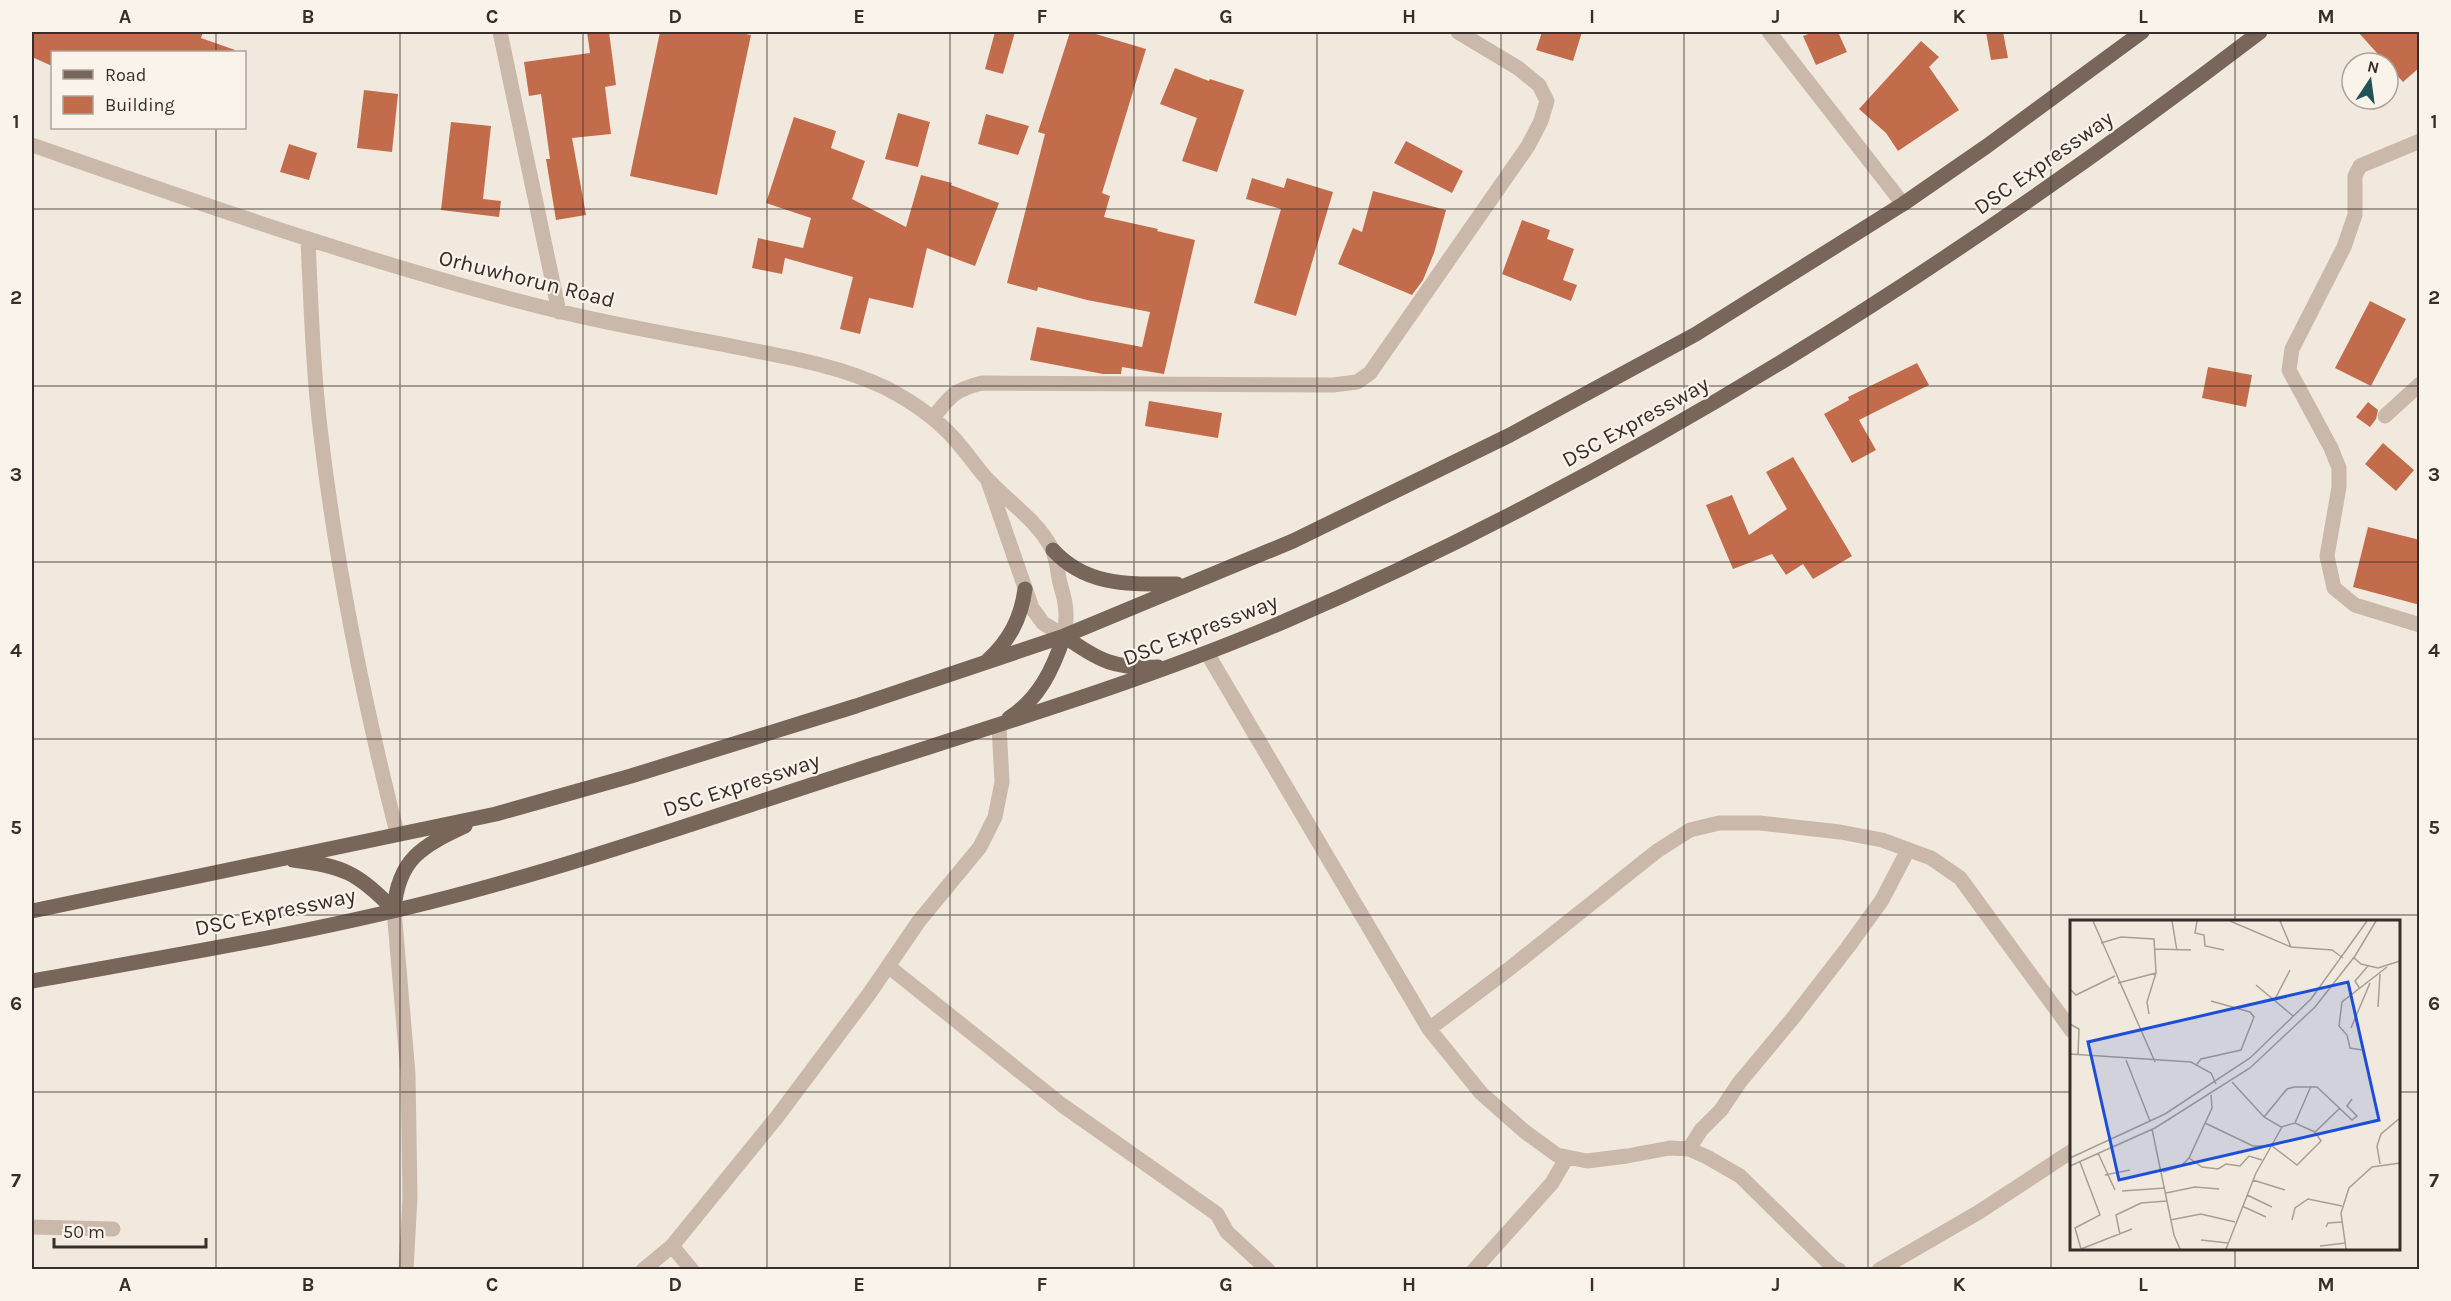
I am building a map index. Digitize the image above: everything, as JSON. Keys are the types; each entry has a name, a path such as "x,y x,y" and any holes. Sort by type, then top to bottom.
{"main road":[{"name":"DSC Expressway","path":"32,911 496,814 739,743 983,665 1064,636 1293,541 1510,435 1696,334 1903,204 1987,146 2142,32"},
{"name":"DSC Expressway","path":"32,981 244,942 394,910 473,890 610,850 999,725 1173,666 1288,620 1481,528 1685,420 1796,353 2000,221 2105,148 2260,32"},
{"path":"1053,550 1065,563 1079,572 1099,579 1136,584 1186,584"},
{"path":"983,665 996,653 1014,629 1022,609 1025,589"},
{"path":"999,725 1018,712 1048,677 1064,636 1106,662 1124,667 1173,666"},
{"path":"394,910 400,875 421,850 439,839 496,814"},
{"path":"283,859 329,864 348,871 365,882 394,910"}],"street":[{"path":"500,32 559,312"},
{"path":"933,418 946,400 960,389 982,383 1333,385 1357,382 1370,373 1528,146 1541,121 1547,101 1539,85 1518,68 1458,32"},
{"path":"1769,32 1903,204"},
{"path":"2420,141 2360,166 2355,176 2355,215 2344,247 2292,349 2289,370 2331,448 2339,468 2339,488 2327,556 2334,588 2355,605 2420,625"},
{"name":"Orhuwhorun Road","path":"32,145 308,240 449,284 559,312 791,357 844,372 883,387 912,402 933,418 960,445 988,480"},
{"path":"308,240 315,372 336,543 377,750 397,833"},
{"path":"2385,416 2420,384"},
{"path":"988,480 1026,514 1053,550 1068,618 1064,636 1043,623 1032,608 988,480"},
{"path":"1207,653 1429,1029 1481,1093 1524,1131 1557,1155 1587,1161 1670,1148 1689,1149 1740,1176 1796,1233 1834,1268 1839,1269"},
{"path":"643,1269 672,1246 777,1117 920,921 980,847 995,817 1002,782 999,725"},
{"path":"1429,1029 1509,969 1657,851 1690,830 1719,823 1760,823 1840,832 1882,840 1931,858 1960,878 2070,1028"},
{"path":"1689,1149 1701,1130 1721,1110 1738,1083 1793,1018 1848,947 1882,900 1908,850"},
{"path":"394,910 408,1074 410,1197 406,1269"},
{"path":"888,966 1062,1105 1217,1214 1227,1232 1268,1269"},
{"path":"1879,1269 1978,1212 2070,1152"},
{"path":"1474,1269 1552,1183 1567,1157"},
{"path":"32,1227 113,1229"},
{"path":"672,1246 692,1269"}],"building":[{"path":"32,32 203,32 201,38 235,50 51,51 51,66 32,57"},
{"path":"587,32 609,32 616,85 605,87 611,134 572,138 586,215 556,220 546,159 550,159 541,94 529,96 524,62 590,53"},
{"path":"660,32 734,32 751,35 717,195 630,176"},
{"path":"995,32 1015,32 1003,74 985,69"},
{"path":"1070,32 1089,32 1146,49 1102,193 1110,196 1104,217 1195,240 1164,374 1122,367 1121,374 1103,374 1030,360 1037,327 1142,347 1150,312 1087,300 1038,287 1037,291 1007,283 1045,134 1038,132"},
{"path":"1542,32 1582,32 1573,61 1536,50"},
{"path":"1814,32 1838,32 1847,52 1816,65 1803,36"},
{"path":"1986,32 2003,32 2008,58 1991,60"},
{"path":"2358,32 2420,32 2420,67 2403,82 2400,79 2400,51 2375,51"},
{"path":"1921,41 1939,57 1929,67 1959,110 1898,151 1886,133 1859,109"},
{"path":"1175,68 1209,81 1210,79 1244,90 1217,172 1182,161 1197,118 1160,104"},
{"path":"364,90 398,94 392,152 357,148"},
{"path":"898,113 930,122 918,167 885,159"},
{"path":"986,114 1029,126 1018,155 978,144"},
{"path":"794,117 836,131 831,148 865,161 852,199 906,227 921,175 952,183 951,185 999,203 975,266 927,248 913,308 869,298 860,334 840,329 853,277 785,258 782,274 752,268 758,238 803,248 811,218 766,203"},
{"path":"451,122 491,126 483,199 501,201 499,217 441,210"},
{"path":"1406,141 1463,171 1452,193 1394,163"},
{"path":"289,144 317,153 309,180 280,172"},
{"path":"1252,178 1284,188 1287,178 1333,192 1296,316 1254,303 1281,209 1246,199"},
{"path":"1373,191 1446,210 1434,253 1423,280 1412,295 1338,264 1353,228 1362,232"},
{"path":"1522,220 1550,230 1547,239 1574,249 1563,280 1577,285 1571,301 1502,274"},
{"path":"2370,301 2406,319 2371,386 2335,368"},
{"path":"1917,363 1929,385 1859,420 1876,450 1852,463 1824,414 1849,400 1848,397"},
{"path":"2208,367 2252,375 2246,407 2202,398"},
{"path":"1149,401 1222,413 1218,438 1145,426"},
{"path":"2368,402 2378,410 2376,419 2370,427 2356,417"},
{"path":"2383,443 2414,470 2396,491 2365,464"},
{"path":"1793,457 1852,556 1813,579 1803,564 1786,575 1772,554 1733,569 1706,505 1732,495 1749,535 1787,509 1766,472"},
{"path":"2368,527 2420,540 2420,605 2353,587"}]}
